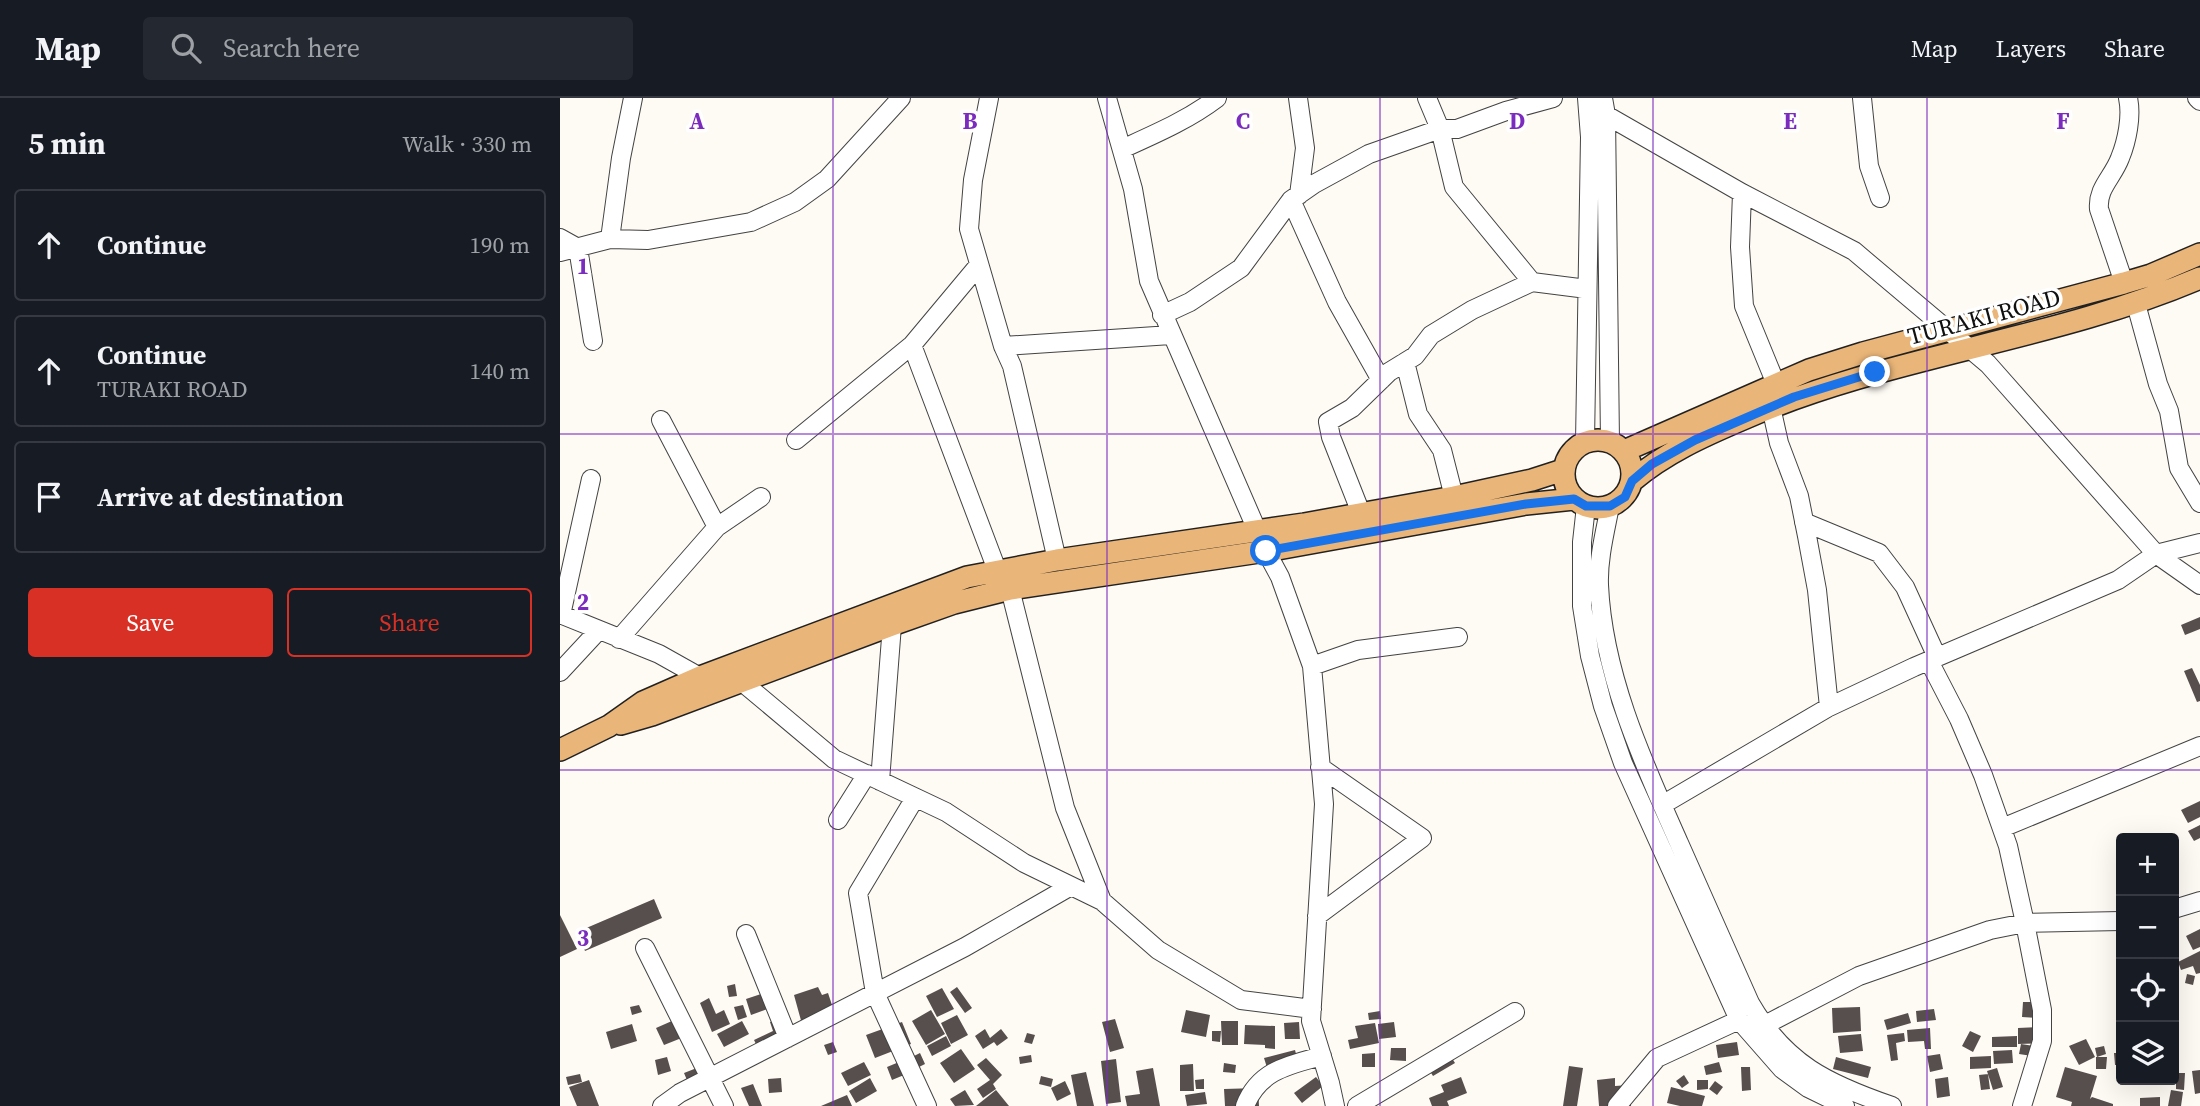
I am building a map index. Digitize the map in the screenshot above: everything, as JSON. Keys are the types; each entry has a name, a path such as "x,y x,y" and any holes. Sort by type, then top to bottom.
{"main road":[{"path":"1617,446 1830,363 2124,283 2151,275 2200,254"},
{"name":"TURAKI ROAD","path":"1632,481 1652,464 1695,440 1794,397 1875,372 1972,349 2136,304 2200,278"},
{"path":"609,726 630,723 954,603 1010,589 1266,551 1526,504 1580,503 1610,506 1625,497 1632,481 1632,465 1617,446 1598,439 1585,442 1570,453 1563,470 1565,486 1580,503"},
{"path":"560,750 609,726 643,702 700,677 937,587 997,570 1304,524 1454,497 1532,480 1563,470"}],"street":[{"path":"610,239 621,158 633,98"},
{"path":"560,252 610,239 648,240 751,222 795,202 827,179 901,98"},
{"path":"989,98 973,180 969,229 1003,346 1012,366 1057,560"},
{"path":"1107,98 1143,237 1149,281 1266,551 1280,577 1311,666 1320,767 1324,784 1311,1021 1335,1106"},
{"path":"1122,149 1199,112 1217,98"},
{"path":"1298,98 1305,148 1295,198 1337,302 1381,380"},
{"path":"1427,98 1440,129 1454,187 1532,282"},
{"path":"1162,315 1190,302 1241,268 1295,198 1368,155 1440,129 1457,129 1553,98"},
{"path":"1585,442 1590,136 1587,98"},
{"path":"1862,98 1868,166 1880,198"},
{"path":"2124,283 2098,200 2119,160 2130,108 2128,98"},
{"path":"1605,107 1742,193 1854,251 1988,364 2157,554 2199,583"},
{"path":"1605,107 1617,446"},
{"path":"1742,193 1740,247 1744,306 1776,384"},
{"path":"560,239 578,248"},
{"path":"578,248 593,341"},
{"path":"796,440 912,345 978,266"},
{"path":"1361,513 1331,438 1328,422 1352,408 1381,380 1415,356 1431,335 1472,310 1532,282 1587,289"},
{"path":"2136,304 2158,384 2169,411 2179,468 2200,503"},
{"path":"1003,346 1171,335"},
{"path":"912,345 997,570"},
{"path":"1405,362 1418,414 1442,450 1454,497"},
{"path":"1771,407 1780,443 1799,496 1817,590 1829,707"},
{"path":"661,420 717,527"},
{"path":"591,479 560,615 659,654 700,677"},
{"path":"619,639 717,527 761,497"},
{"path":"1580,503 1582,606 1590,656 1602,706 1623,763 1739,1020 1782,1069 1808,1088 1845,1106"},
{"path":"1610,506 1599,582 1602,620 1616,679 1635,740 1750,1003 1763,1026 1786,1052 1806,1067 1857,1094 1892,1106"},
{"path":"1804,522 1879,554 1905,587 1974,752 2008,846 2042,1010 2042,1041 2022,1106"},
{"path":"1662,805 1829,707 1933,659 2118,580 2157,554 2200,543"},
{"path":"1010,589 1065,808 1102,901"},
{"path":"838,820 873,778 892,625"},
{"path":"560,673 598,631"},
{"path":"1311,666 1358,650 1458,637"},
{"path":"741,681 834,759 946,812 1024,863 1102,901 1158,950 1241,1000 1312,1009"},
{"path":"2002,828 2200,746"},
{"path":"1317,916 1422,838 1320,767"},
{"path":"915,798 858,892 875,993 927,1106"},
{"path":"662,1106 710,1078 965,947 1071,886"},
{"path":"2179,908 2199,904"},
{"path":"1763,1026 1859,976 1990,929 2025,923 2116,921"},
{"path":"746,934 788,1038"},
{"path":"645,948 724,1106"},
{"path":"1357,1106 1515,1012"},
{"path":"1617,1106 1657,1058 1739,1020"},
{"path":"1245,1106 1261,1079 1283,1067 1322,1056"}],"building":[{"path":"2200,617 2200,629 2185,635 2181,625"},
{"path":"2192,668 2200,685 2200,701 2197,702 2184,671"},
{"path":"2200,801 2200,817 2188,823 2181,810"},
{"path":"2200,825 2200,838 2194,841 2188,831"},
{"path":"654,899 662,918 585,951 577,932"},
{"path":"560,915 577,949 560,957"},
{"path":"2200,929 2200,947 2193,950 2186,936"},
{"path":"2200,951 2200,973 2196,974 2193,966 2181,970 2179,962"},
{"path":"2187,974 2195,976 2193,985 2185,983"},
{"path":"735,984 737,996 729,997 727,986"},
{"path":"818,987 822,995 828,993 835,1014 827,1017 830,1026 805,1035 794,995"},
{"path":"957,987 972,1008 965,1013 950,992"},
{"path":"942,988 954,1009 937,1017 926,996"},
{"path":"776,989 781,1004 751,1015 746,999"},
{"path":"709,998 716,1014 724,1010 730,1024 712,1032 700,1003"},
{"path":"2023,1002 2037,1002 2037,1018 2022,1017"},
{"path":"639,1005 642,1012 632,1015 630,1007"},
{"path":"743,1005 747,1017 738,1020 734,1007"},
{"path":"1860,1007 1861,1031 1833,1033 1832,1008"},
{"path":"1934,1009 1936,1020 1917,1022 1916,1011"},
{"path":"931,1010 945,1034 926,1045 912,1021"},
{"path":"1186,1010 1210,1015 1206,1037 1181,1032"},
{"path":"1380,1011 1381,1019 1369,1020 1368,1013"},
{"path":"1908,1013 1911,1023 1887,1030 1884,1020"},
{"path":"957,1015 968,1035 951,1044 941,1023"},
{"path":"681,1017 689,1035 664,1045 656,1028"},
{"path":"787,1017 792,1030 761,1054 754,1040 773,1031 770,1022"},
{"path":"1115,1019 1124,1048 1110,1052 1102,1022"},
{"path":"742,1021 749,1034 724,1047 717,1034"},
{"path":"1221,1021 1238,1021 1238,1045 1222,1045"},
{"path":"902,1022 911,1044 875,1058 866,1035"},
{"path":"1299,1022 1300,1039 1285,1039 1284,1023"},
{"path":"1394,1022 1396,1037 1379,1039 1378,1024"},
{"path":"1375,1023 1379,1043 1350,1049 1348,1040 1358,1038 1355,1026"},
{"path":"632,1024 637,1041 611,1049 606,1032"},
{"path":"1245,1025 1275,1026 1275,1049 1265,1048 1265,1045 1244,1044"},
{"path":"2043,1027 2044,1043 2018,1044 2018,1028"},
{"path":"1930,1028 1931,1049 1925,1049 1924,1041 1908,1042 1907,1030"},
{"path":"985,1029 990,1038 1001,1029 1008,1038 997,1046 994,1042 983,1049 975,1036"},
{"path":"1212,1031 1221,1031 1220,1042 1212,1041"},
{"path":"1970,1031 1981,1036 1973,1052 1962,1046"},
{"path":"1027,1033 1035,1035 1032,1044 1024,1042"},
{"path":"1904,1033 1905,1041 1896,1043 1898,1060 1891,1061 1887,1035"},
{"path":"1861,1034 1863,1051 1840,1053 1838,1036"},
{"path":"946,1036 951,1046 932,1056 927,1046"},
{"path":"2017,1036 2017,1047 1992,1047 1992,1037"},
{"path":"2086,1039 2095,1057 2079,1065 2069,1046"},
{"path":"833,1042 837,1052 828,1055 824,1045"},
{"path":"1737,1042 1739,1055 1718,1058 1716,1045"},
{"path":"2021,1044 2034,1046 2032,1056 2019,1054"},
{"path":"2104,1046 2106,1054 2097,1057 2095,1048"},
{"path":"1391,1048 1406,1048 1406,1061 1390,1060"},
{"path":"961,1049 975,1069 954,1083 940,1063"},
{"path":"1295,1050 1300,1069 1270,1077 1264,1058"},
{"path":"2012,1050 2013,1063 1994,1064 1993,1051"},
{"path":"1448,1052 1455,1063 1433,1076 1426,1065"},
{"path":"920,1053 925,1064 917,1068 912,1057"},
{"path":"1375,1053 1375,1067 1362,1067 1362,1054"},
{"path":"1940,1054 1943,1069 1930,1072 1927,1056"},
{"path":"1031,1055 1032,1062 1020,1064 1019,1057"},
{"path":"1991,1056 1991,1068 1970,1069 1970,1057"},
{"path":"667,1057 671,1071 658,1075 655,1060"},
{"path":"911,1057 916,1070 892,1080 887,1067"},
{"path":"1836,1057 1871,1067 1868,1078 1833,1069"},
{"path":"2096,1057 2107,1057 2106,1069 2096,1069"},
{"path":"986,1058 1002,1075 993,1084 996,1089 983,1098 977,1089 990,1080 977,1065"},
{"path":"1116,1059 1121,1102 1106,1104 1101,1061"},
{"path":"864,1062 871,1075 848,1086 841,1073"},
{"path":"1719,1062 1722,1072 1706,1075 1704,1066"},
{"path":"1224,1063 1236,1065 1235,1073 1223,1072"},
{"path":"707,1064 689,1085 684,1073"},
{"path":"1193,1064 1194,1091 1180,1091 1180,1065"},
{"path":"1569,1066 1583,1068 1577,1106 1563,1106"},
{"path":"1741,1067 1750,1067 1751,1090 1742,1091"},
{"path":"2065,1067 2097,1076 2090,1099 2092,1097 2113,1106 2071,1106 2072,1102 2056,1097"},
{"path":"1153,1068 1160,1106 1127,1106 1125,1096 1140,1094 1136,1071"},
{"path":"1997,1068 2003,1087 1993,1090 1987,1071"},
{"path":"2200,1070 2200,1093 2195,1094 2192,1071"},
{"path":"1086,1072 1094,1106 1077,1106 1071,1075"},
{"path":"2179,1073 2185,1073 2184,1090 2176,1089 2176,1085 2179,1085"},
{"path":"580,1074 582,1082 568,1085 566,1077"},
{"path":"1988,1074 1990,1089 1981,1090 1979,1075"},
{"path":"1684,1075 1689,1083 1682,1088 1676,1081"},
{"path":"1041,1076 1053,1079 1051,1087 1039,1084"},
{"path":"1316,1077 1323,1086 1302,1103 1294,1093"},
{"path":"1461,1077 1467,1093 1447,1101 1449,1106 1432,1106 1429,1098 1444,1092 1441,1085"},
{"path":"1948,1077 1950,1096 1937,1098 1935,1079"},
{"path":"781,1078 782,1092 769,1093 768,1079"},
{"path":"870,1078 877,1091 856,1103 849,1091"},
{"path":"1615,1078 1615,1086 1629,1085 1631,1106 1599,1106 1597,1080"},
{"path":"1204,1079 1204,1089 1196,1089 1195,1080"},
{"path":"589,1080 599,1106 577,1106 569,1087"},
{"path":"1697,1080 1708,1080 1708,1089 1697,1090"},
{"path":"1065,1081 1071,1094 1057,1101 1051,1088"},
{"path":"1715,1081 1723,1087 1717,1095 1709,1089"},
{"path":"753,1084 762,1106 749,1106 741,1088"},
{"path":"1671,1087 1705,1096 1702,1106 1667,1103"},
{"path":"1258,1088 1259,1106 1225,1106 1224,1089"},
{"path":"965,1090 974,1105 955,1106 950,1099"},
{"path":"996,1090 1009,1106 976,1106"},
{"path":"2171,1090 2183,1092 2181,1106 2168,1106"},
{"path":"1205,1092 1207,1104 1187,1106 1185,1095"},
{"path":"847,1095 852,1106 821,1106"},
{"path":"2160,1097 2160,1106 2140,1106 2140,1098"}],"route":[{"path":"1266,551 1526,504 1574,499 1586,506 1610,506 1625,497 1632,481 1652,464 1695,440 1794,397 1875,372"}]}
